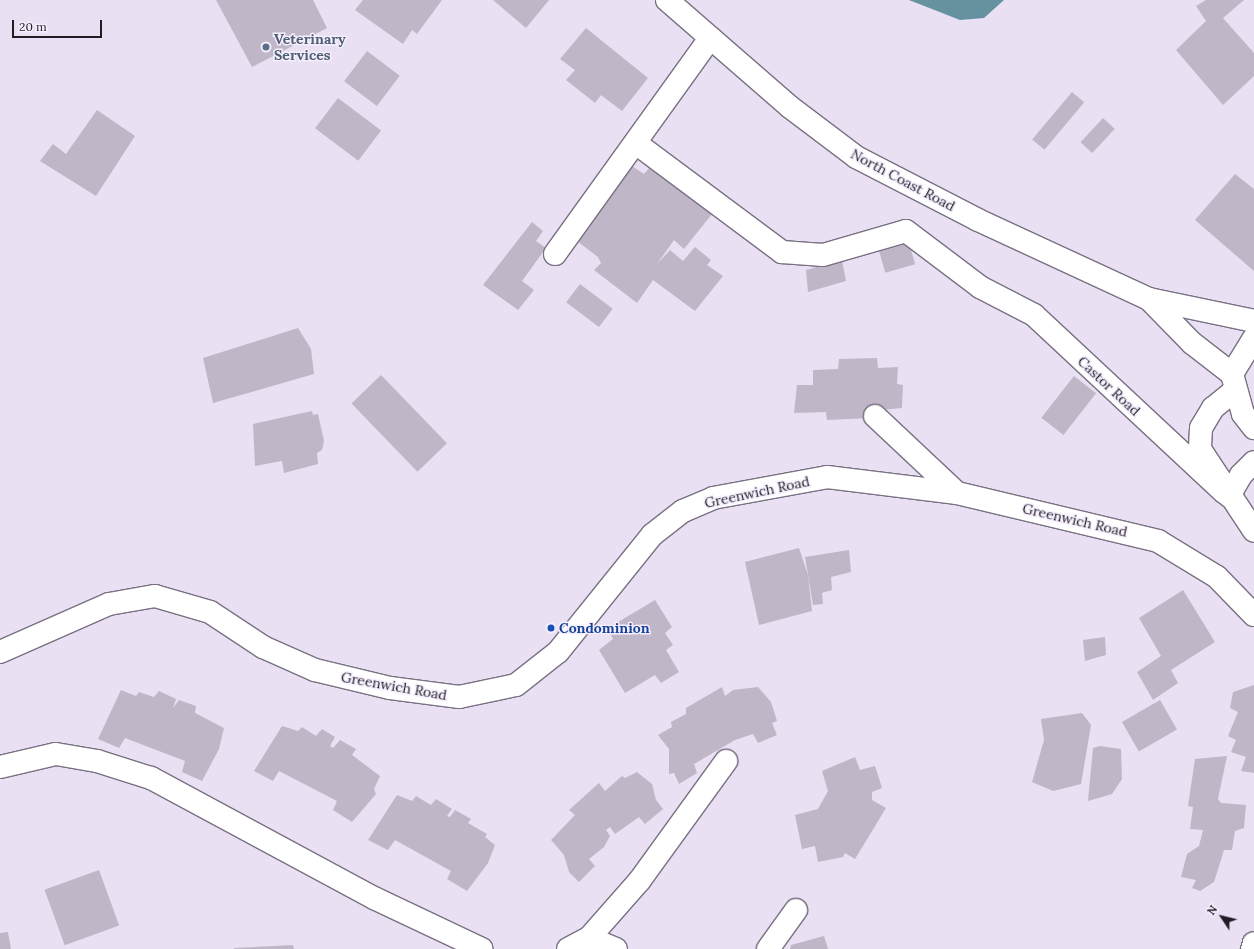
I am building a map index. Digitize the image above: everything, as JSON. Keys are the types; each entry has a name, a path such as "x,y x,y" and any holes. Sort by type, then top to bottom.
{"street":[{"name":"North Coast Road","path":"667,0 790,107 856,157 978,220 1149,299"},
{"path":"555,254 637,144 710,38"},
{"name":"Castor Road","path":"637,144 782,252 823,255 906,232 946,263 1034,315 1229,496 1254,531"},
{"path":"1149,299 1254,321"},
{"path":"1149,299 1233,383 1243,414 1254,428"},
{"path":"1254,338 1233,383 1213,408 1201,428 1200,449 1229,496 1241,475 1254,462"},
{"path":"875,416 957,494"},
{"name":"Greenwich Road","path":"0,652 109,604 155,596 210,612 263,647 315,670 390,688 459,697 516,685 558,652 652,535 683,510 713,498 828,476 957,494 1158,541 1217,577 1254,615"},
{"path":"0,767 56,754 97,761 151,778 374,898 482,949"},
{"path":"568,949 589,938 640,880 726,761"},
{"path":"768,949 796,910"},
{"path":"589,938 616,949"},
{"path":"1252,949 1254,943"}],"water":[{"path":"909,0 1004,0 984,18 960,20"}],"building":[{"name":"Veterinary Services","path":"216,0 313,0 327,28 252,67"},
{"path":"363,0 442,0 417,34 412,30 403,44 355,10"},
{"path":"493,0 549,0 526,28"},
{"path":"1206,0 1244,0 1223,18 1254,53 1254,76 1223,105 1176,50 1206,21 1196,6"},
{"path":"586,28 648,78 622,111 601,95 595,103 566,80 575,70 560,59"},
{"path":"367,51 400,76 377,106 344,81"},
{"path":"1072,92 1084,102 1044,150 1032,139"},
{"path":"338,98 381,130 358,161 315,128"},
{"path":"97,110 135,136 96,196 40,161 53,144 66,154"},
{"path":"1103,118 1115,129 1092,153 1080,142"},
{"path":"632,166 644,174 650,167 712,214 684,249 674,240 657,264 670,250 683,261 695,247 711,260 707,265 723,276 695,311 653,280 637,303 594,270 601,263 598,257 573,238"},
{"path":"1235,174 1254,189 1254,271 1195,220"},
{"path":"532,222 543,231 536,241 546,248 522,281 534,290 518,310 483,285"},
{"path":"909,243 915,264 885,273 879,252"},
{"path":"842,260 846,281 808,292 806,270"},
{"path":"580,284 613,309 599,327 566,302"},
{"path":"298,328 311,349 314,374 213,403 203,358"},
{"path":"877,358 878,368 898,367 897,384 903,385 902,408 872,411 871,418 827,420 826,412 794,413 797,385 813,385 813,370 838,369 839,359"},
{"path":"381,375 447,443 417,472 352,403"},
{"path":"1074,376 1096,393 1063,435 1041,418"},
{"path":"312,411 313,415 318,414 324,441 322,450 317,453 318,464 284,473 282,461 255,466 253,424"},
{"path":"799,548 808,575 812,611 759,625 745,562"},
{"path":"849,550 851,572 831,577 832,590 822,593 823,604 813,605 805,557"},
{"path":"1183,590 1215,642 1171,670 1178,683 1153,700 1137,672 1161,656 1139,618"},
{"path":"655,600 672,627 665,633 673,645 666,650 679,672 661,683 655,675 625,693 599,650 613,639 608,628"},
{"path":"1105,637 1106,655 1085,661 1083,640"},
{"path":"1254,685 1254,773 1241,771 1246,757 1231,752 1236,740 1228,736 1238,712 1230,708 1233,692"},
{"path":"722,687 725,696 733,690 758,687 771,702 777,721 772,723 777,735 758,743 753,734 735,740 694,764 697,773 679,784 674,773 669,774 669,749 658,735 672,727 671,722 686,714 686,708"},
{"path":"121,690 136,696 139,692 154,697 159,691 176,699 173,708 179,700 196,706 195,713 224,728 219,749 202,781 182,772 185,761 125,738 119,748 98,739"},
{"path":"1160,700 1177,729 1139,751 1122,722"},
{"path":"1082,713 1091,725 1081,784 1053,791 1032,782 1044,740 1041,719"},
{"path":"282,726 298,731 302,727 316,736 322,729 335,737 330,746 333,748 340,740 356,749 352,755 380,776 374,789 376,794 352,822 333,810 337,801 279,771 273,781 254,771"},
{"path":"1100,746 1121,749 1122,779 1112,794 1088,801 1093,748"},
{"path":"1227,756 1218,799 1221,803 1246,805 1244,828 1235,831 1232,850 1224,850 1214,882 1200,891 1192,888 1196,880 1181,877 1187,854 1199,846 1203,830 1190,829 1193,807 1188,806 1195,759"},
{"path":"855,757 860,770 875,766 882,788 872,792 872,800 886,808 855,859 845,853 843,857 818,862 815,846 802,849 795,815 818,809 828,791 822,771"},
{"path":"637,772 652,784 656,800 663,809 645,824 639,817 615,834 610,827 606,830 610,836 604,847 589,859 595,866 579,882 569,872 564,855 551,840 575,815 569,810 599,783 605,791 622,776 625,778"},
{"path":"397,795 412,801 416,796 431,805 436,799 452,809 447,816 450,817 455,810 471,819 468,823 487,834 485,837 495,845 488,863 467,891 447,879 451,871 395,840 388,850 368,840"},
{"path":"99,870 119,925 65,945 44,890"},
{"path":"8,932 11,949 0,949 0,933"},
{"path":"824,936 828,949 790,949 791,945"},
{"path":"293,945 294,949 234,949 234,948"}],"place":[{"name":"Veterinary Services","path":"266,47"},
{"name":"Condominion","path":"551,628"}]}
